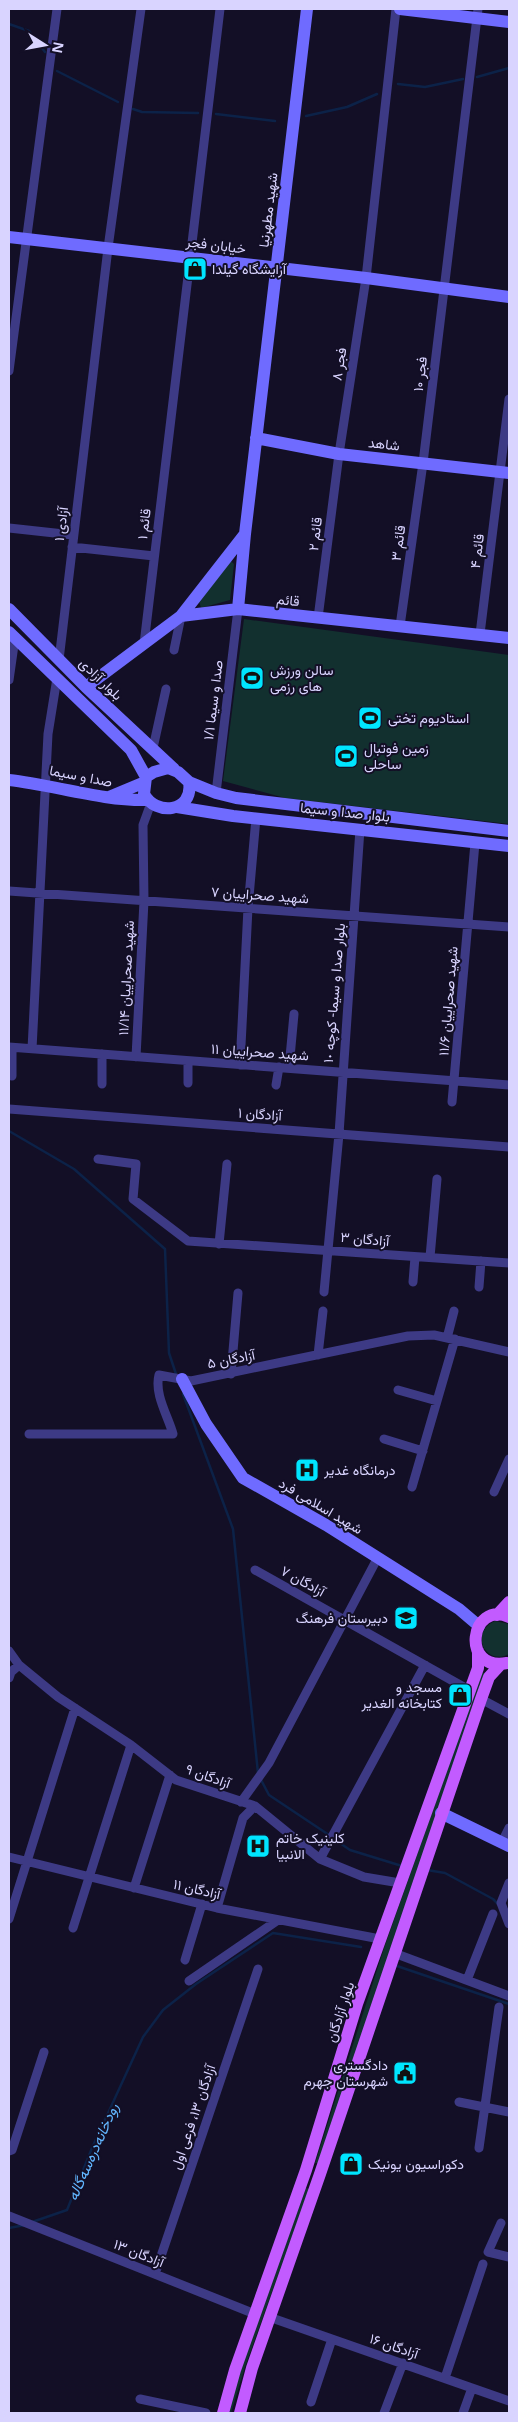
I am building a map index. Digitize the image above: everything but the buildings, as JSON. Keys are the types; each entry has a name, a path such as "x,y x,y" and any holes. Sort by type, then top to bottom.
{"main road":[{"path":"479,1626 484,1620 503,1616 509,1602"},
{"name":"بلوار آزادگان","path":"223,2413 235,2370 309,2159 357,2004 478,1668 478,1651 475,1639 479,1626"},
{"path":"478,1651 486,1660 505,1663"},
{"path":"240,2413 252,2368 315,2190 481,1699 489,1677 505,1663"},
{"path":"309,2159 312,2168 316,2169 323,2165"},
{"path":"300,2185 306,2184 315,2190"}],"street":[{"path":"9,371 57,9"},
{"name":"آزادی ۱","path":"59,660 108,248 141,9"},
{"name":"قائم ۱","path":"144,644 220,9"},
{"name":"شهید مطهرنیا","path":"238,609 256,438 307,9"},
{"name":"فجر ۸","path":"339,454 366,278 396,9"},
{"path":"400,9 477,14 509,22"},
{"name":"فجر ۱۰","path":"423,463 477,14"},
{"name":"خیابان فجر","path":"9,236 277,267 509,297"},
{"name":"قائم ۴","path":"480,634 505,472 509,399"},
{"name":"شاهد","path":"256,438 339,454 505,472"},
{"name":"قائم ۲","path":"318,618 339,454"},
{"name":"قائم ۳","path":"400,626 423,463"},
{"path":"9,528 73,535"},
{"path":"86,687 181,616 245,534"},
{"path":"72,547 154,556"},
{"name":"بلوار آزادی","path":"9,609 86,687 174,769"},
{"name":"قائم","path":"181,616 238,609 509,638"},
{"name":"صدا و سیما ۱/۱","path":"213,792 238,609"},
{"path":"174,650 181,616"},
{"path":"12,635 131,750 146,780 144,790 149,801 163,807 182,805 190,794 189,782 174,769 162,769 146,780 109,797"},
{"path":"9,680 12,635"},
{"path":"32,1049 48,734 57,678"},
{"path":"153,748 166,689"},
{"name":"صدا و سیما","path":"9,780 46,784 109,797 149,801"},
{"name":"بلوار صدا و سیما","path":"189,782 213,792 246,799 509,831"},
{"path":"202,811 198,808 199,797 202,793 213,792"},
{"name":"شهید صحراییان ۱۱/۱۴","path":"136,1057 144,901 144,825 149,801"},
{"name":"بلوار صدا و سیما","path":"177,807 256,818 509,846"},
{"path":"240,1065 248,908 256,818"},
{"name":"بلوار صدا و سيما- كوچه ١٠","path":"324,1292 339,1134 360,829"},
{"name":"شهید صحراییان ۱۱/۶","path":"452,1102 475,843"},
{"name":"شهید صحراییان ۷","path":"9,891 509,927"},
{"path":"289,1068 294,1014"},
{"path":"10,1047 12,1076"},
{"name":"شهید صحراییان ۱۱","path":"10,1047 509,1085"},
{"path":"102,1054 102,1084"},
{"path":"188,1061 188,1083"},
{"path":"276,1085 279,1068"},
{"name":"آزادگان ۱","path":"9,1109 509,1147"},
{"name":"آزادگان ۳","path":"98,1159 136,1164 133,1199 188,1241 509,1263"},
{"path":"219,1244 227,1164"},
{"path":"430,1257 437,1179"},
{"path":"413,1282 415,1257"},
{"path":"479,1287 481,1261"},
{"path":"231,1374 238,1293"},
{"path":"318,1355 323,1311"},
{"path":"412,1487 437,1401 451,1339 454,1311"},
{"name":"آزادگان ۵","path":"29,1434 173,1434 157,1382 159,1375 191,1381 408,1336 434,1335 509,1352"},
{"name":"شهید اسلامی فرد","path":"182,1379 206,1424 244,1478 326,1524 377,1559 458,1609 479,1626"},
{"path":"398,1390 437,1401"},
{"path":"384,1439 423,1451"},
{"path":"494,1492 509,1459"},
{"path":"241,1802 269,1763 377,1559"},
{"name":"آزادگان ۷","path":"255,1570 469,1690"},
{"name":"آزادگان ۹","path":"9,1651 14,1666 131,1745 176,1780 209,1793 255,1806 320,1859 364,1876 400,1883"},
{"path":"320,1859 425,1665"},
{"path":"9,1678 14,1666"},
{"path":"481,1699 509,1714"},
{"path":"9,1919 74,1708"},
{"path":"73,1928 131,1745"},
{"path":"134,1888 170,1774"},
{"path":"217,1908 243,1818 255,1806"},
{"path":"442,1814 506,1844 509,1828"},
{"name":"آزادگان ۱۱","path":"9,1857 217,1908 380,1939"},
{"path":"509,1883 500,1903 509,1924"},
{"path":"185,1960 202,1904"},
{"path":"467,1980 492,1914"},
{"path":"189,1981 278,1920"},
{"path":"394,1953 509,1996"},
{"name":"آزادگان ۱۳، فرعی اول","path":"155,2274 258,1969"},
{"path":"479,2148 499,2007"},
{"path":"9,2151 12,2150 44,2052"},
{"path":"459,2102 509,2112"},
{"name":"آزادگان ۱۳","path":"11,2218 35,2225 254,2314"},
{"path":"501,2222 488,2252 509,2257"},
{"path":"445,2378 483,2264"},
{"name":"آزادگان ۱۶","path":"270,2317 509,2401"},
{"path":"311,2402 332,2339"},
{"path":"384,2413 403,2363"},
{"path":"463,2413 472,2388"},
{"path":"140,2399 206,2413"}],"green space":[{"path":"231,561 234,564 230,600 201,608 199,601"},
{"name":"استادیوم تختی","path":"244,619 509,655 509,824 285,798 223,781"},
{"path":"495,1621 509,1624 509,1654 500,1657 493,1656 487,1652 482,1640 487,1626"},
{"path":"482,1672 487,1675 318,2163 315,2163 384,1948"},
{"path":"306,2188 309,2189 245,2367 231,2413 227,2413 242,2366"}],"waterway":[{"path":"9,24 29,31 45,52"},
{"path":"477,77 509,68"},
{"path":"57,71 118,102"},
{"path":"398,84 425,87 463,79"},
{"path":"306,116 347,107 377,94"},
{"path":"133,109 142,112 198,113"},
{"path":"216,114 275,121"},
{"path":"9,1131 74,1169 165,1249 169,1353 177,1377"},
{"path":"183,1394 233,1529 258,1773"},
{"path":"260,1778 269,1795 329,1835"},
{"path":"334,1839 350,1850 402,1866"},
{"path":"427,1870 445,1873 493,1899 498,1904"},
{"path":"32,2222 67,2210 92,2148 143,2037 163,2010 196,1984 273,1933 361,1947"},
{"path":"394,1965 509,2004"},
{"name":"رودخانه‌دره‌سه‌گاله","path":"9,2228 25,2225"}],"place":[{"name":"آرایشگاه گیلدا","path":"195,269"},
{"name":"سالن ورزش های رزمی","path":"252,678"},
{"name":"استادیوم تختی","path":"370,718"},
{"name":"زمین فوتبال ساحلی","path":"346,756"},
{"name":"درمانگاه غدیر","path":"307,1470"},
{"name":"دبیرستان فرهنگ","path":"406,1618"},
{"name":"مسجد و کتابخانه الغدیر","path":"460,1695"},
{"name":"کلینیک خاتم الانبیا","path":"258,1846"},
{"name":"دادگستری شهرستان جهرم","path":"405,2073"},
{"name":"دکوراسیون یونیک","path":"351,2164"}]}
